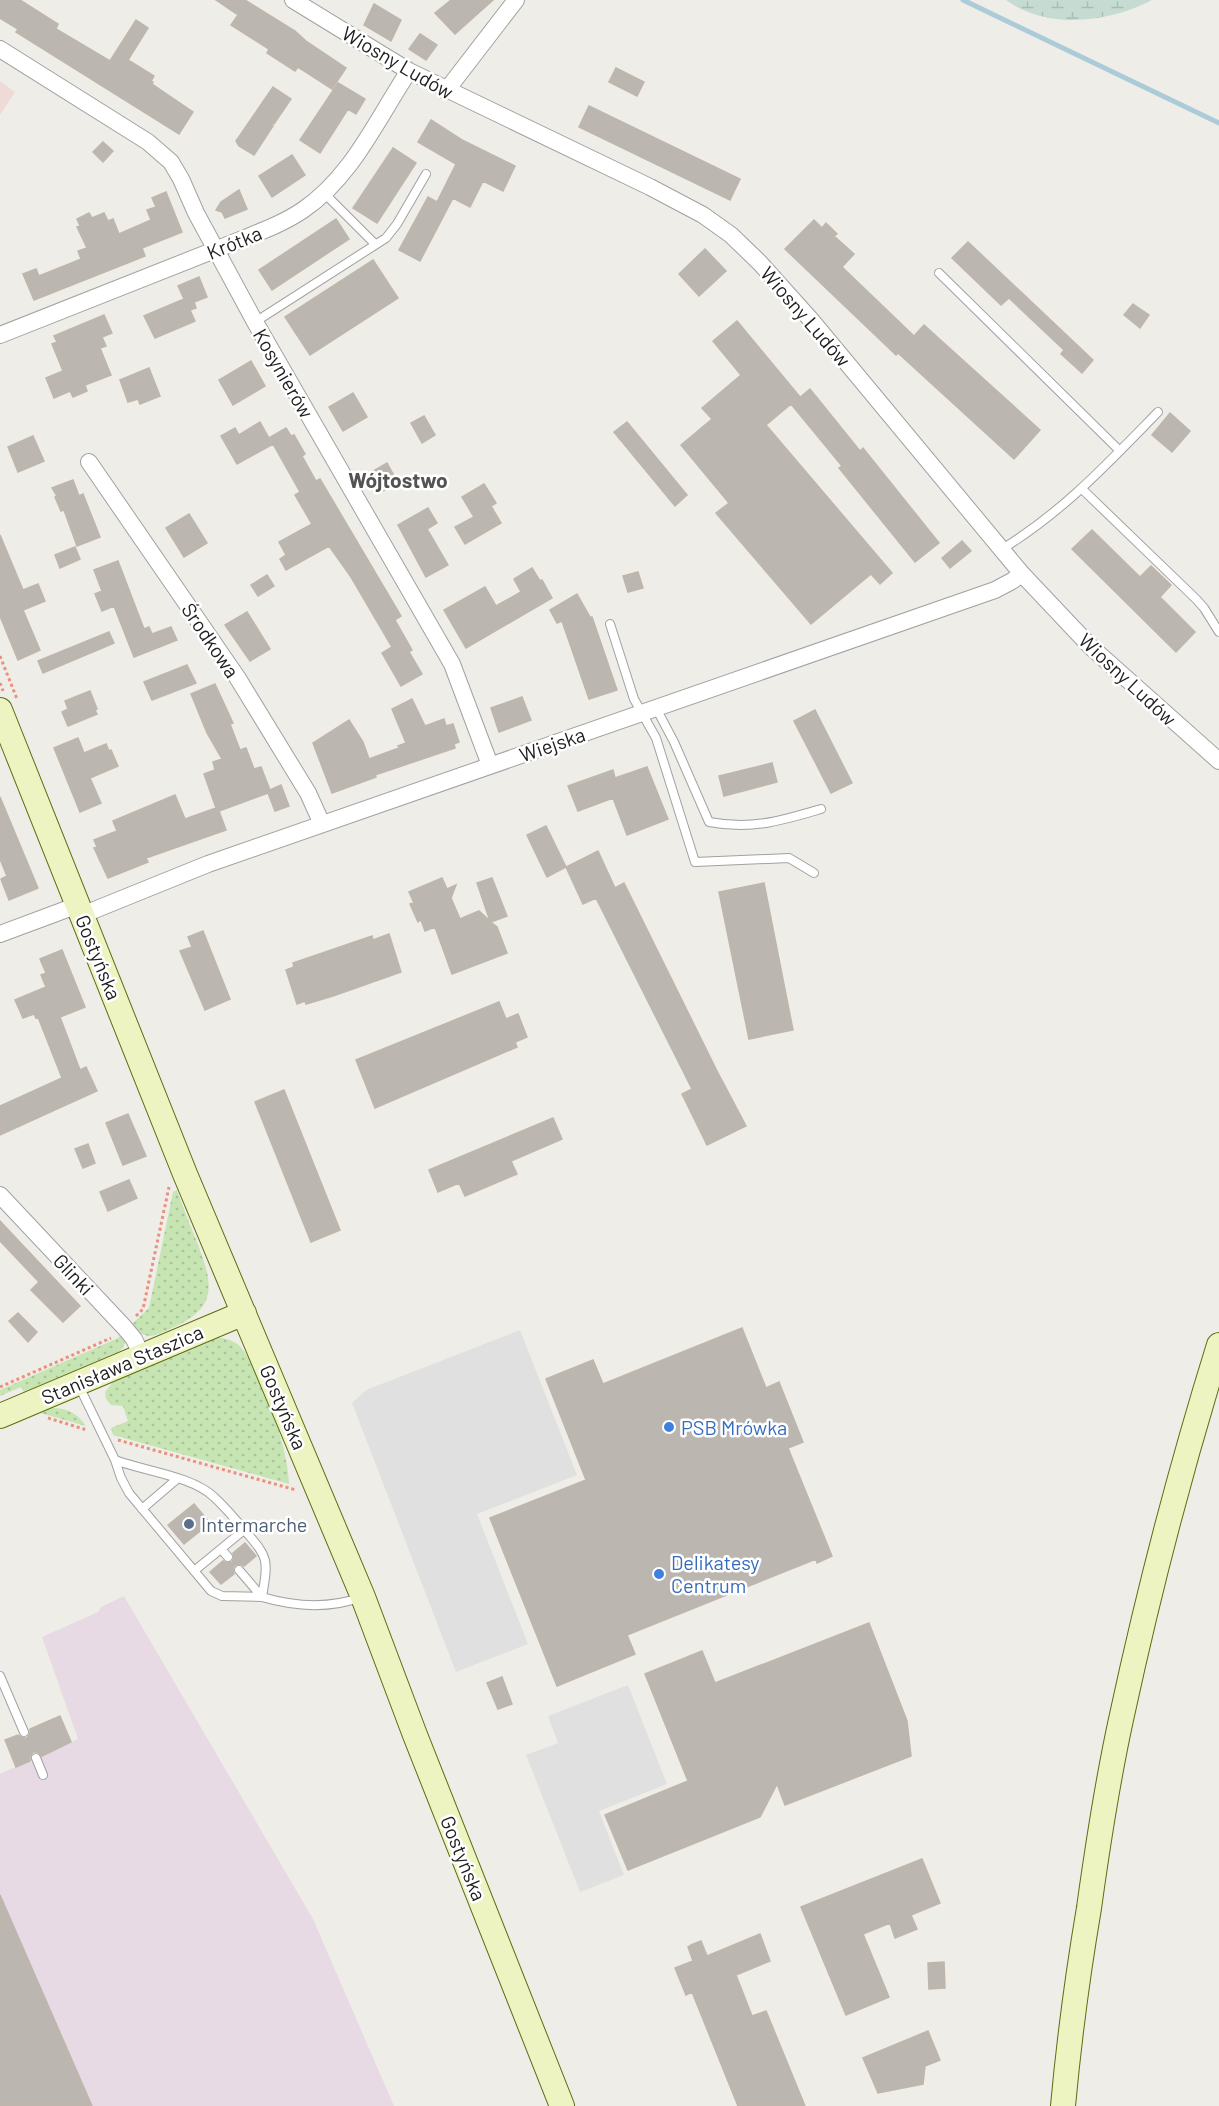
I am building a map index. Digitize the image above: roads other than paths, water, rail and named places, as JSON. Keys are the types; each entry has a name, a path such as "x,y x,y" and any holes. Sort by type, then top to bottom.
{"main road":[{"name":"Gostyńska","path":"0,710 185,1174 363,1597 415,1735 562,2106"},
{"name":"Stanisława Staszica","path":"0,1416 244,1313"},
{"path":"1063,2106 1076,1987 1121,1717 1157,1561 1191,1434 1219,1345"}],"street":[{"name":"Wiosny Ludów","path":"293,0 446,91 650,187 703,215 725,230 760,263 805,313 1022,574 1091,647 1219,761"},
{"path":"446,91 516,0"},
{"name":"Kosynierów","path":"0,49 157,147 176,170 196,213 255,321 452,664 490,765"},
{"name":"Krótka","path":"0,335 290,218 324,193 345,171 409,71"},
{"name":"Środkowa","path":"89,462 237,677 308,793 322,824"},
{"name":"Wiejska","path":"0,934 80,910 995,590 1022,574"},
{"name":"Glinki","path":"0,1195 134,1339 142,1356"}],"lane":[{"path":"255,321 392,231 426,174"},
{"path":"324,193 375,244"},
{"path":"939,273 1120,451"},
{"path":"1002,549 1082,489 1158,412"},
{"path":"1082,489 1196,599 1219,632"},
{"path":"610,624 634,699 649,710 674,742 709,822 726,825 769,824 821,809"},
{"path":"649,710 696,862 789,858 814,873"},
{"path":"77,1383 115,1460 125,1486 194,1571 215,1593 237,1597 262,1597 308,1606 334,1605 363,1597"},
{"path":"115,1460 177,1479 206,1490 214,1496 262,1551 267,1562 262,1597"},
{"path":"142,1509 177,1479"},
{"path":"194,1571 244,1530"},
{"path":"221,1549 228,1557"},
{"path":"239,1570 262,1597"},
{"path":"0,1676 24,1732"},
{"path":"36,1758 43,1775"}],"waterway":[{"path":"963,0 1219,123"}],"place":[{"name":"PSB Mrówka","path":"669,1427"},
{"name":"Intermarche","path":"189,1524"},
{"name":"Delikatesy Centrum","path":"659,1574"}],"district":[{"name":"Wójtostwo","path":"398,479"}]}
